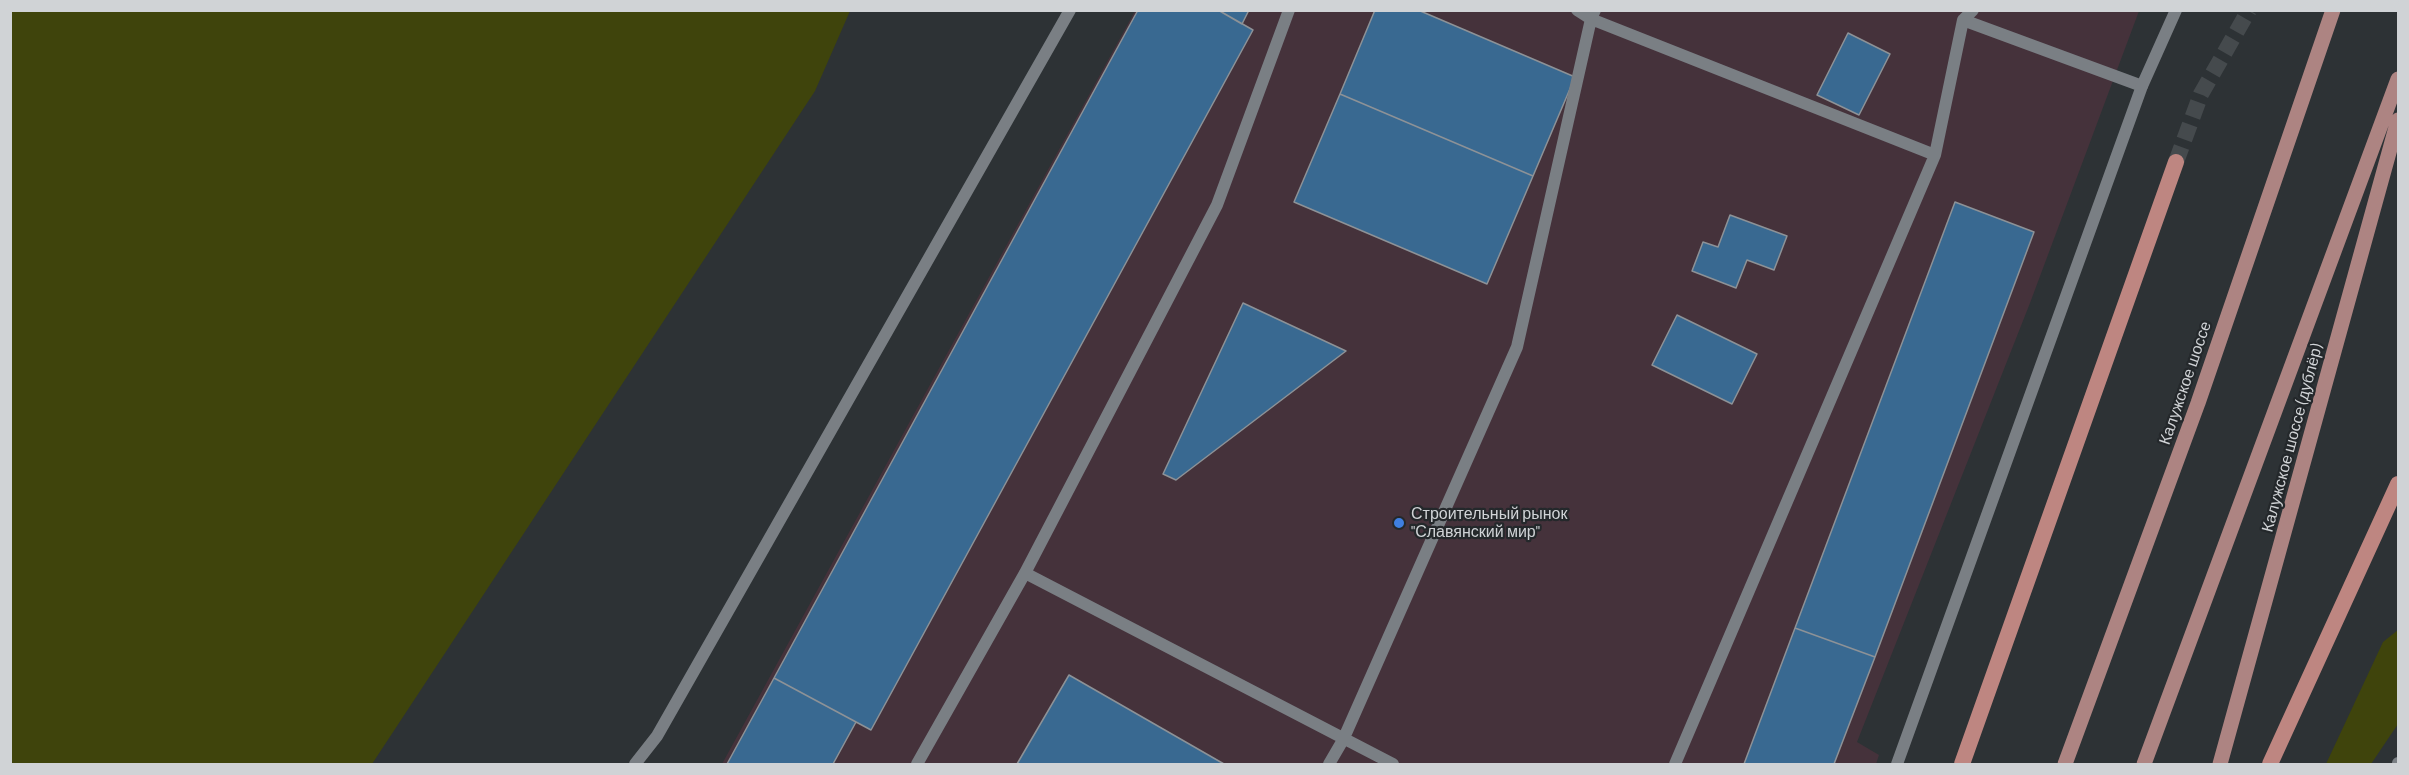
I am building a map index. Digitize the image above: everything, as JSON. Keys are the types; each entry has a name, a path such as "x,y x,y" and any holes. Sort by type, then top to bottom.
{"highway":[{"path":"1962,765 2176,162"},
{"path":"2270,765 2398,484"}],"main road":[{"name":"Калужское шоссе","path":"2065,765 2198,403 2333,10"},
{"path":"2144,765 2398,79"},
{"name":"Калужское шоссе (дублёр)","path":"2220,765 2398,120"}],"street":[{"path":"635,765 663,725 1070,10"},
{"path":"917,765 1025,573 1217,205 1289,10"},
{"path":"1577,10 1935,156"},
{"path":"1675,765 1935,156 1963,20 1973,10"},
{"path":"1898,765 2142,86 2176,10"},
{"path":"1329,765 1343,740 1518,347 1593,15"},
{"path":"1963,20 2142,86"},
{"path":"1025,573 1393,765"}],"shaded area":[{"name":"Строительный рынок \"Славянский мир\"","path":"1135,11 2139,11 2030,303 1857,742 1879,755 1876,764 722,764"}],"green space":[{"path":"10,11 850,11 815,91 372,764 11,764"},
{"path":"2398,630 2398,724 2371,764 2326,764 2383,642"}],"building":[{"path":"1138,10 1218,10 1253,30 871,730 774,678"},
{"path":"1218,10 1249,10 1242,24"},
{"path":"1375,10 1418,10 1575,77 1533,176 1340,94"},
{"path":"1848,33 1890,54 1859,115 1817,95"},
{"path":"1340,94 1533,176 1487,284 1294,202"},
{"path":"1955,202 2034,232 1875,657 1795,628"},
{"path":"1730,215 1787,236 1774,270 1747,260 1736,288 1692,271 1703,242 1718,247"},
{"path":"1243,303 1346,351 1176,480 1163,474"},
{"path":"1677,315 1757,354 1732,404 1652,365"},
{"path":"1795,628 1875,657 1834,764 1744,764"},
{"path":"1069,675 1224,764 1017,764"},
{"path":"774,678 856,722 833,764 727,764"}],"tunnel":[{"path":"2176,162 2201,94 2249,10"}],"place":[{"name":"Строительный рынок \"Славянский мир\"","path":"1399,523"}]}
